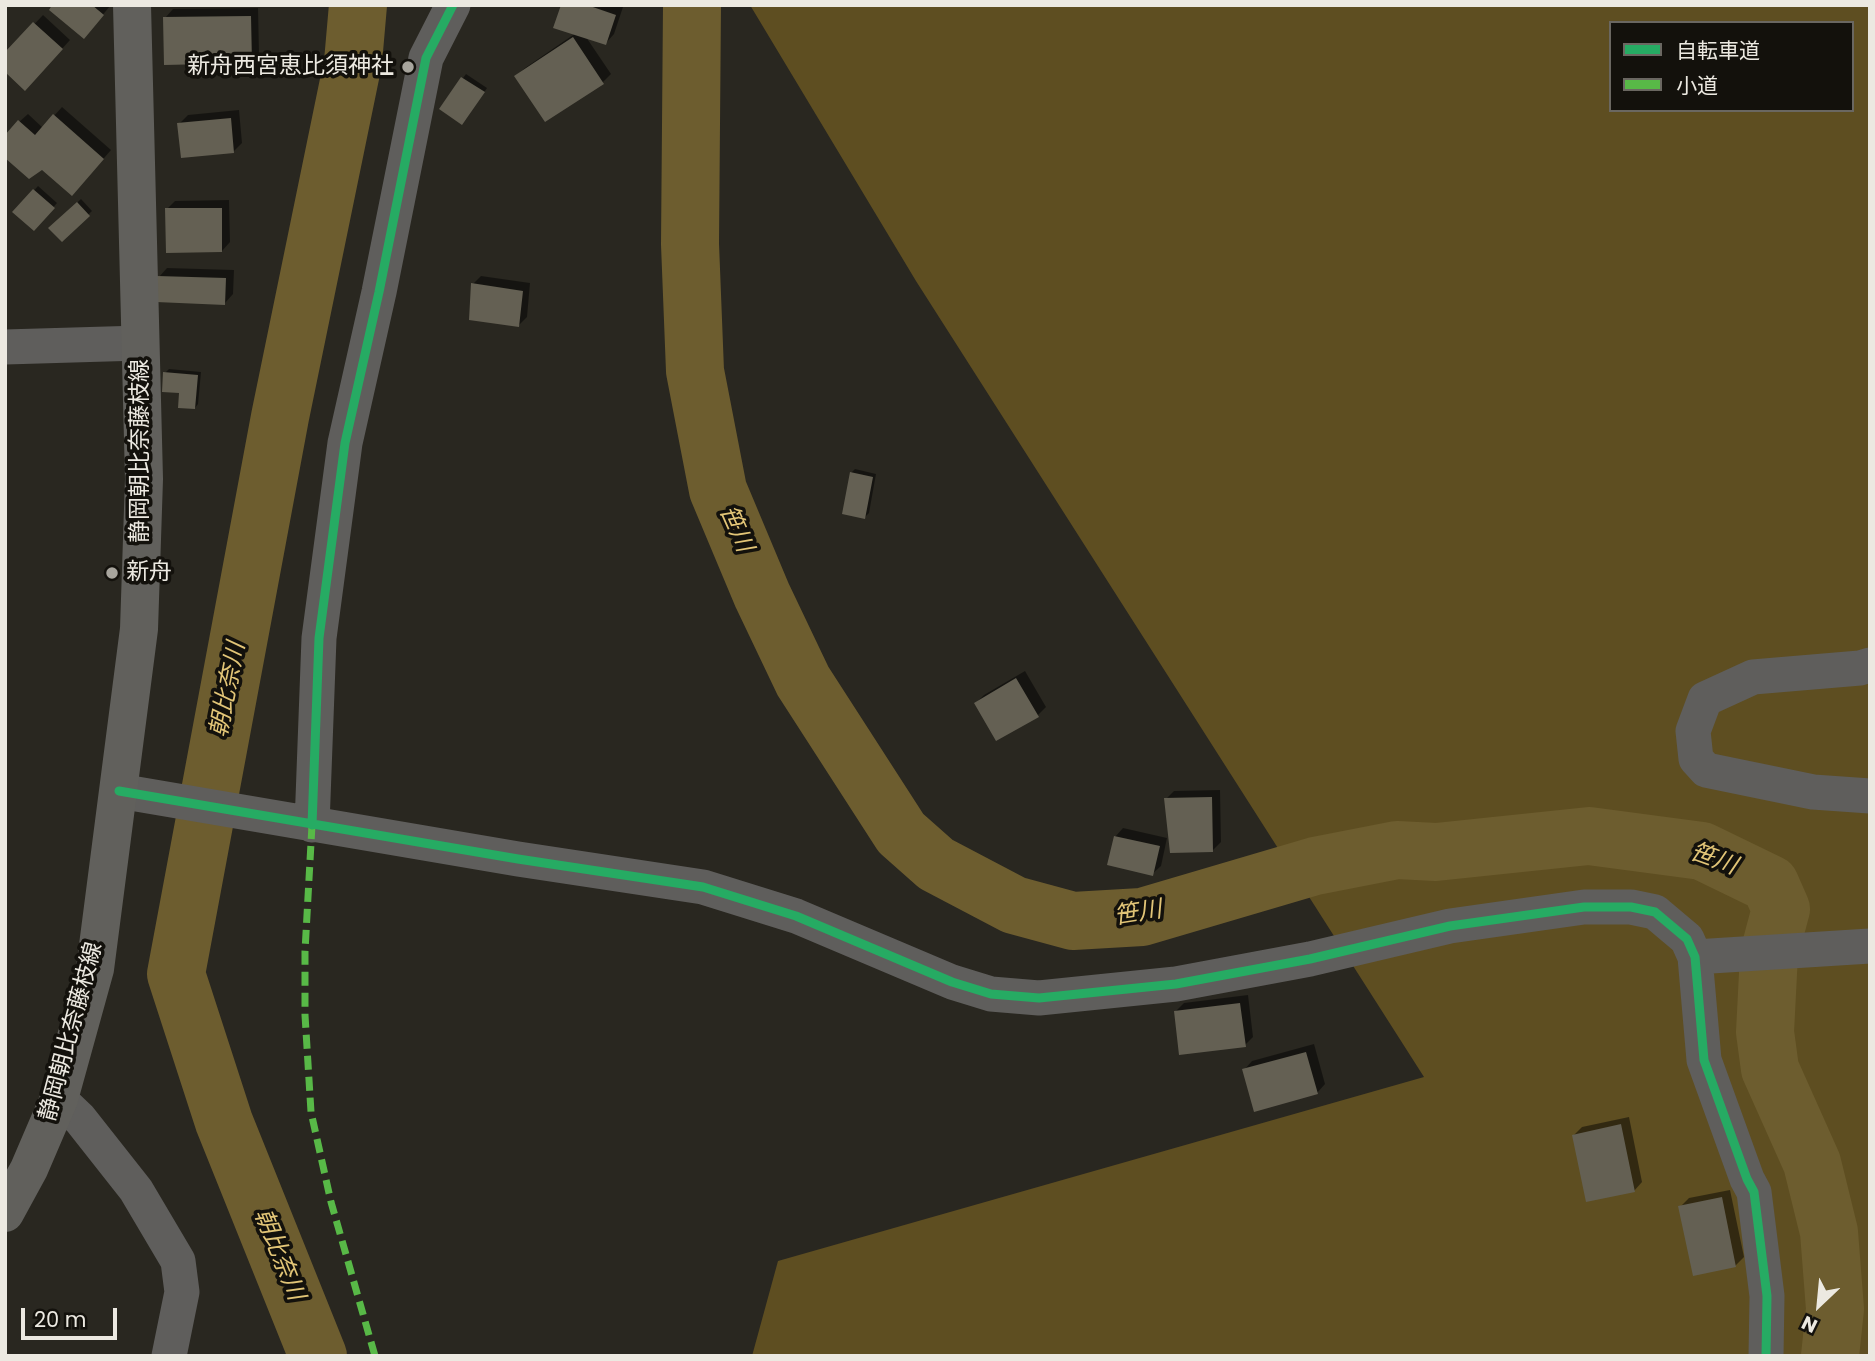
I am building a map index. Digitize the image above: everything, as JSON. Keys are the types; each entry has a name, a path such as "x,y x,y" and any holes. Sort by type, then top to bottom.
{"main road":[{"name":"静岡朝比奈藤枝線","path":"5,1213 29,1169 59,1099 95,969 129,793 139,629 144,479 132,5"}],"street":[{"path":"300,822 319,638 345,443 379,292 426,58 453,5"},
{"path":"5,347 141,343"},
{"path":"1870,665 1754,677 1705,699 1693,731 1696,759 1706,770 1813,792 1870,796"},
{"path":"129,793 703,887 796,916 952,982 991,994 1039,998 1176,984 1310,958 1450,926 1584,907 1631,907 1655,912 1687,939 1695,957 1704,1060 1754,1192 1767,1296 1766,1356"},
{"path":"1695,957 1870,946"},
{"path":"59,1099 80,1119 136,1190 178,1261 181,1292 169,1356"}],"shaded area":[{"path":"750,5 1870,5 1870,1356 752,1356 778,1261 1424,1077 916,281"}],"building":[{"path":"52,5 92,5 104,15 84,39 49,10"},
{"path":"561,5 587,5 616,15 606,45 553,28"},
{"path":"251,16 252,63 164,65 163,17"},
{"path":"33,22 63,49 25,91 5,72 5,52"},
{"path":"573,37 604,84 545,122 514,76"},
{"path":"461,77 485,92 462,125 439,109"},
{"path":"53,114 104,159 72,196 42,170 29,179 5,158 5,135 18,120 35,135"},
{"path":"231,118 234,153 181,158 177,123"},
{"path":"33,189 55,208 34,231 12,212"},
{"path":"77,202 90,216 62,242 48,228"},
{"path":"165,208 222,208 222,252 166,253"},
{"path":"157,276 226,278 225,305 156,302"},
{"path":"471,283 523,291 519,327 469,320"},
{"path":"163,372 198,375 195,409 178,408 179,393 162,392"},
{"path":"850,472 873,477 865,519 842,514"},
{"path":"1016,678 1039,717 996,741 974,703"},
{"path":"1212,797 1213,852 1170,853 1164,798"},
{"path":"1114,836 1160,846 1153,876 1107,865"},
{"path":"1240,1003 1246,1047 1179,1055 1174,1011"},
{"path":"1306,1052 1318,1094 1254,1112 1242,1069"},
{"path":"1621,1124 1635,1192 1586,1202 1572,1135"},
{"path":"1722,1197 1736,1267 1693,1276 1678,1206"}],"waterway":[{"name":"朝比奈川","path":"318,1356 224,1122 176,974 280,417 353,62 358,5"},
{"name":"笹川","path":"692,5 690,244 695,371 718,490 762,595 803,681 901,833 936,864 1014,905 1073,921 1142,917 1315,866 1397,850 1436,852 1589,836 1702,851 1770,884 1781,909 1769,954 1765,1032 1770,1069 1812,1163 1829,1232 1835,1309 1830,1356"}],"marked path":[{"path":"312,825 305,951 305,1015 311,1112 331,1202 375,1356"}],"cycle path":[{"path":"312,825 319,638 345,443 379,292 426,58 453,5"},
{"path":"119,791 518,859 703,887 796,916 952,982 991,994 1039,998 1176,984 1310,959 1450,926 1584,907 1631,907 1655,912 1687,939 1695,957 1704,1060 1754,1192 1767,1296 1766,1356"}],"place":[{"name":"新舟西宮恵比須神社","path":"408,67"},
{"name":"新舟","path":"112,573"}]}
